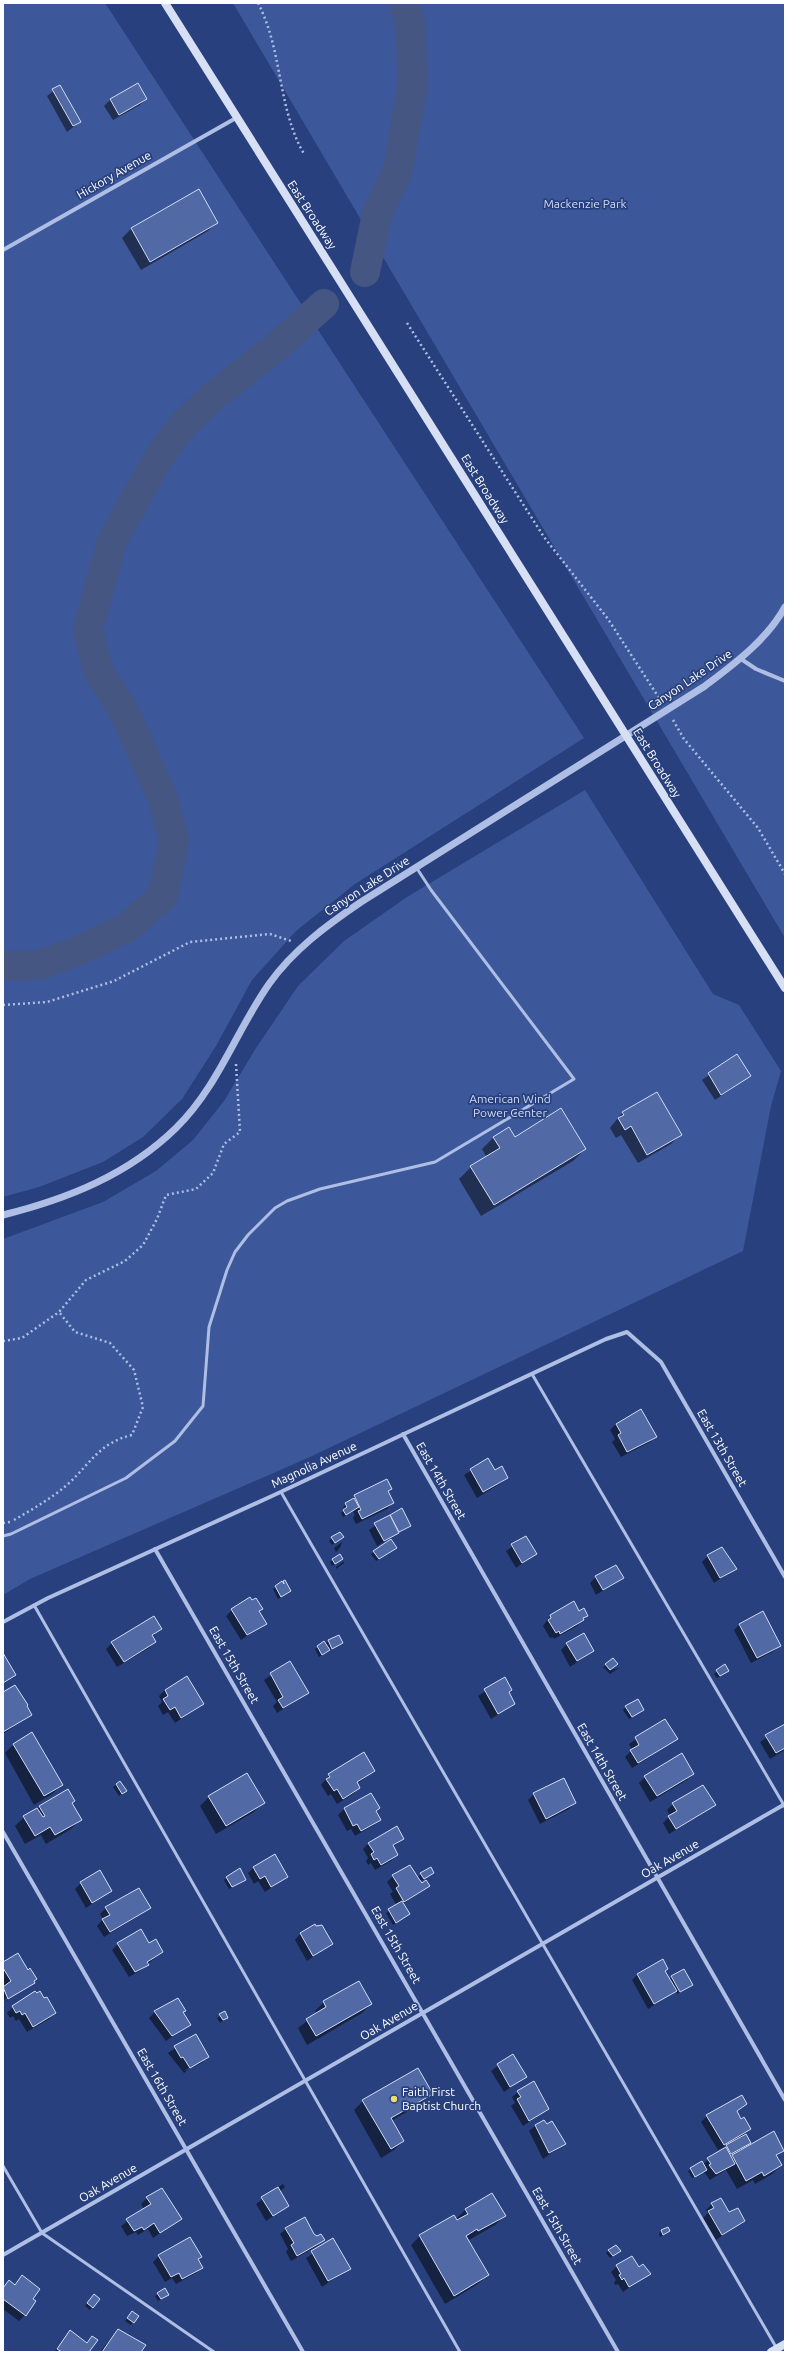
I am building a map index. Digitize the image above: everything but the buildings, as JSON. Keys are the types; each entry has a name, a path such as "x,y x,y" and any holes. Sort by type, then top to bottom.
{"main road":[{"name":"East Broadway","path":"165,3 785,988"},
{"path":"775,2351 785,2344"}],"street":[{"name":"Hickory Avenue","path":"3,250 236,118"},
{"name":"Canyon Lake Drive","path":"3,1215 86,1188 122,1171 149,1152 177,1128 198,1102 216,1076 270,983 305,945 324,928 361,902 416,867 626,735 667,711 741,659 780,616 785,607"},
{"path":"741,659 756,669 785,681"},
{"name":"Magnolia Avenue","path":"3,1622 34,1605 281,1492 606,1339 627,1332 633,1335"},
{"name":"East 13th Street","path":"633,1335 661,1362 785,1577"},
{"name":"East 14th Street","path":"403,1434 785,2100"},
{"name":"East 15th Street","path":"156,1549 618,2352"},
{"name":"Oak Avenue","path":"3,2255 785,1805"},
{"name":"East 16th Street","path":"3,1832 303,2352"}],"lane":[{"path":"3,1536 11,1534 126,1478 175,1441 203,1406 210,1327 227,1270 236,1252 248,1235 275,1208 287,1201 320,1189 435,1162 574,1079 431,890 416,867"},
{"path":"532,1374 785,1805"},
{"path":"281,1492 543,1944 775,2351"},
{"path":"34,1605 460,2352"},
{"path":"3,2166 42,2232 214,2352"}],"path":[{"path":"258,3 271,36 288,118 304,154"},
{"path":"407,323 544,537 608,619 684,739 758,828 785,874"},
{"path":"3,1005 47,1002 114,981 190,942 270,934 305,945"},
{"path":"3,1341 22,1338 59,1312 86,1280 125,1262 143,1245 158,1219 166,1195 196,1189 213,1173 224,1144 240,1132 235,1042"},
{"path":"3,1523 10,1522 38,1506 68,1484 95,1455 115,1439 132,1435 143,1407 134,1370 123,1357 110,1343 75,1332 59,1312"}],"green space":[{"path":"3,3 105,3 584,738 355,884 296,931 252,980 216,1046 182,1099 143,1137 103,1162 39,1187 3,1197"},
{"name":"Mackenzie Park","path":"233,3 785,3 785,938"},
{"name":"American Wind Power Center","path":"585,790 713,994 739,1005 781,1071 771,1106 743,1251 310,1457 30,1579 3,1595 3,1239 103,1202 156,1171 193,1140 224,1101 256,1048 298,986 344,941 407,897"}],"waterway":[{"path":"365,272 377,214 398,170 413,82 410,22 404,3"},
{"path":"3,966 39,965 78,951 128,927 163,896 174,841 163,799 125,713 98,671 88,629 112,541 160,455 184,424 215,395 282,342 324,304"}],"place":[{"name":"Faith First Baptist Church","path":"394,2099"}]}
